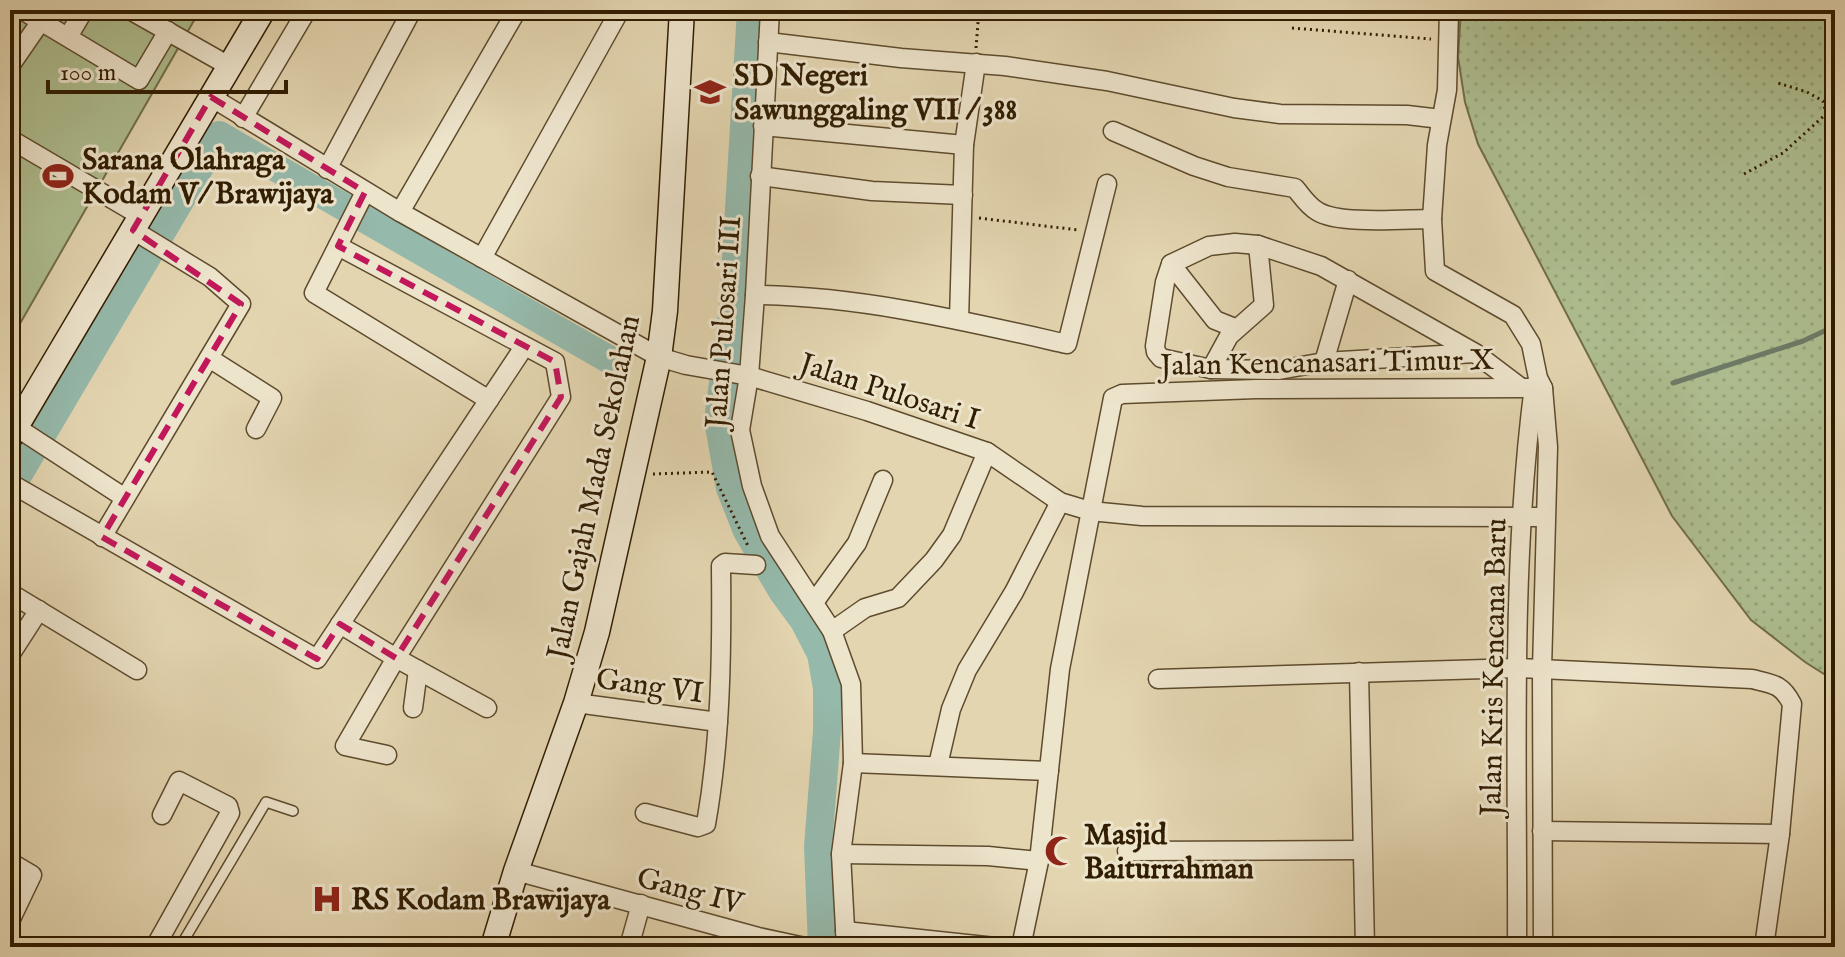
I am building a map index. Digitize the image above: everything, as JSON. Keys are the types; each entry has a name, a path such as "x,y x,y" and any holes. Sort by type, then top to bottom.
{"street":[{"path":"22,10 139,80 168,31"},
{"path":"68,37 84,10"},
{"path":"130,10 229,66"},
{"path":"125,498 53,451 18,433 263,10"},
{"path":"243,118 307,10"},
{"path":"327,169 412,10"},
{"path":"400,212 517,10"},
{"path":"482,258 620,10"},
{"name":"Jalan Gajah Mada Sekolahan","path":"493,947 597,632 659,357 666,295 682,10"},
{"name":"Jalan Pulosari III","path":"770,10 755,295 733,373 752,486 770,536 832,631 851,684 853,763 841,854 846,939"},
{"path":"1449,10 1447,93 1441,119 1432,219 1436,273 1513,315 1531,344 1534,385"},
{"path":"10,66 41,21"},
{"path":"768,42 901,58 976,63 1107,81 1280,114 1407,115 1441,119"},
{"path":"959,320 964,145 976,63"},
{"name":"Jalan Pulosari I","path":"211,97 327,169 358,206 400,212 659,357 733,373 867,411 987,452 1060,502 1090,511 1142,516 1544,517"},
{"path":"763,126 964,145"},
{"path":"1113,131 1194,166 1228,177 1295,188 1308,204 1324,215 1366,220 1432,219"},
{"path":"10,139 138,227 170,253 210,277 241,304 102,537"},
{"path":"760,176 872,191 963,195"},
{"path":"755,295 849,301 959,320 1067,344 1107,184"},
{"path":"358,206 314,293 489,400"},
{"path":"1171,264 1217,244 1235,243 1258,245 1321,266 1534,385"},
{"path":"1211,369 1235,328 1264,305 1258,245"},
{"path":"338,246 555,362 561,397 396,658 345,746 387,755"},
{"path":"1171,264 1163,295 1156,352 1161,358 1211,369 1279,370 1324,362 1475,353"},
{"path":"1171,264 1215,320 1235,328"},
{"path":"1324,362 1348,280"},
{"path":"10,483 317,659 524,347"},
{"path":"209,358 272,398 256,429"},
{"name":"Jalan Kencanasari Timur X","path":"1090,511 1113,398 1122,394 1534,385"},
{"name":"Jalan Kris Kencana Baru","path":"1534,385 1548,447 1542,669 1543,947"},
{"name":"Jalan Kris Kencana Baru","path":"1517,947 1518,668 1523,517 1534,385"},
{"path":"832,631 865,608 898,598 934,560 952,535 987,452"},
{"path":"815,601 857,543 883,480"},
{"path":"938,765 951,709 967,670 1014,592 1060,502"},
{"path":"1021,947 1039,861 1060,669 1090,511"},
{"path":"645,813 700,828 705,826 714,774 718,722 722,649 721,566 725,563 756,565"},
{"path":"10,593 137,670"},
{"path":"10,655 39,610"},
{"path":"340,624 487,708"},
{"path":"1158,679 1518,668 1752,679 1785,690 1792,704 1780,834 1764,947"},
{"path":"413,708 418,670"},
{"path":"1359,672 1365,947"},
{"name":"Gang VI","path":"576,703 718,722"},
{"path":"853,763 1049,771"},
{"path":"155,947 230,813 228,806 179,781 162,815"},
{"path":"1542,831 1780,834"},
{"path":"1127,851 1361,850"},
{"path":"841,854 988,856 1039,861"},
{"path":"10,862 32,875 10,921"},
{"name":"Gang IV","path":"516,871 805,947"},
{"path":"629,947 641,904"},
{"path":"846,939 995,947"}],"lane":[{"path":"180,947 266,802 293,811"}],"path":[{"path":"976,63 979,10"},
{"path":"1292,28 1447,41"},
{"path":"1778,83 1807,92 1823,101 1826,114"},
{"path":"1744,174 1783,153 1826,114 1835,112"},
{"path":"962,216 1094,232"},
{"path":"633,475 711,471 756,565"}],"highlighted area":[{"path":"211,97 365,192 338,246 555,362 561,397 396,658 340,624 317,659 102,537 241,304 133,230"}],"green space":[{"name":"Sarana Olahraga Kodam V/ Brawijaya","path":"10,10 200,10 10,341"},
{"path":"1461,10 1835,10 1835,681 1751,620 1672,516 1478,144 1465,102 1458,57"}],"waterway":[{"path":"751,10 733,309 718,420 730,488 747,531 782,591 804,621 821,654 827,688 827,731 818,847 822,947"},
{"path":"10,489 219,135 617,364"},
{"path":"1673,383 1803,341 1835,326"}],"place":[{"name":"SD Negeri Sawunggaling VII / 388","path":"710,92"},
{"name":"Sarana Olahraga Kodam V/ Brawijaya","path":"58,176"},
{"name":"Masjid Baiturrahman","path":"1060,851"},
{"name":"RS Kodam Brawijaya","path":"327,899"}]}
